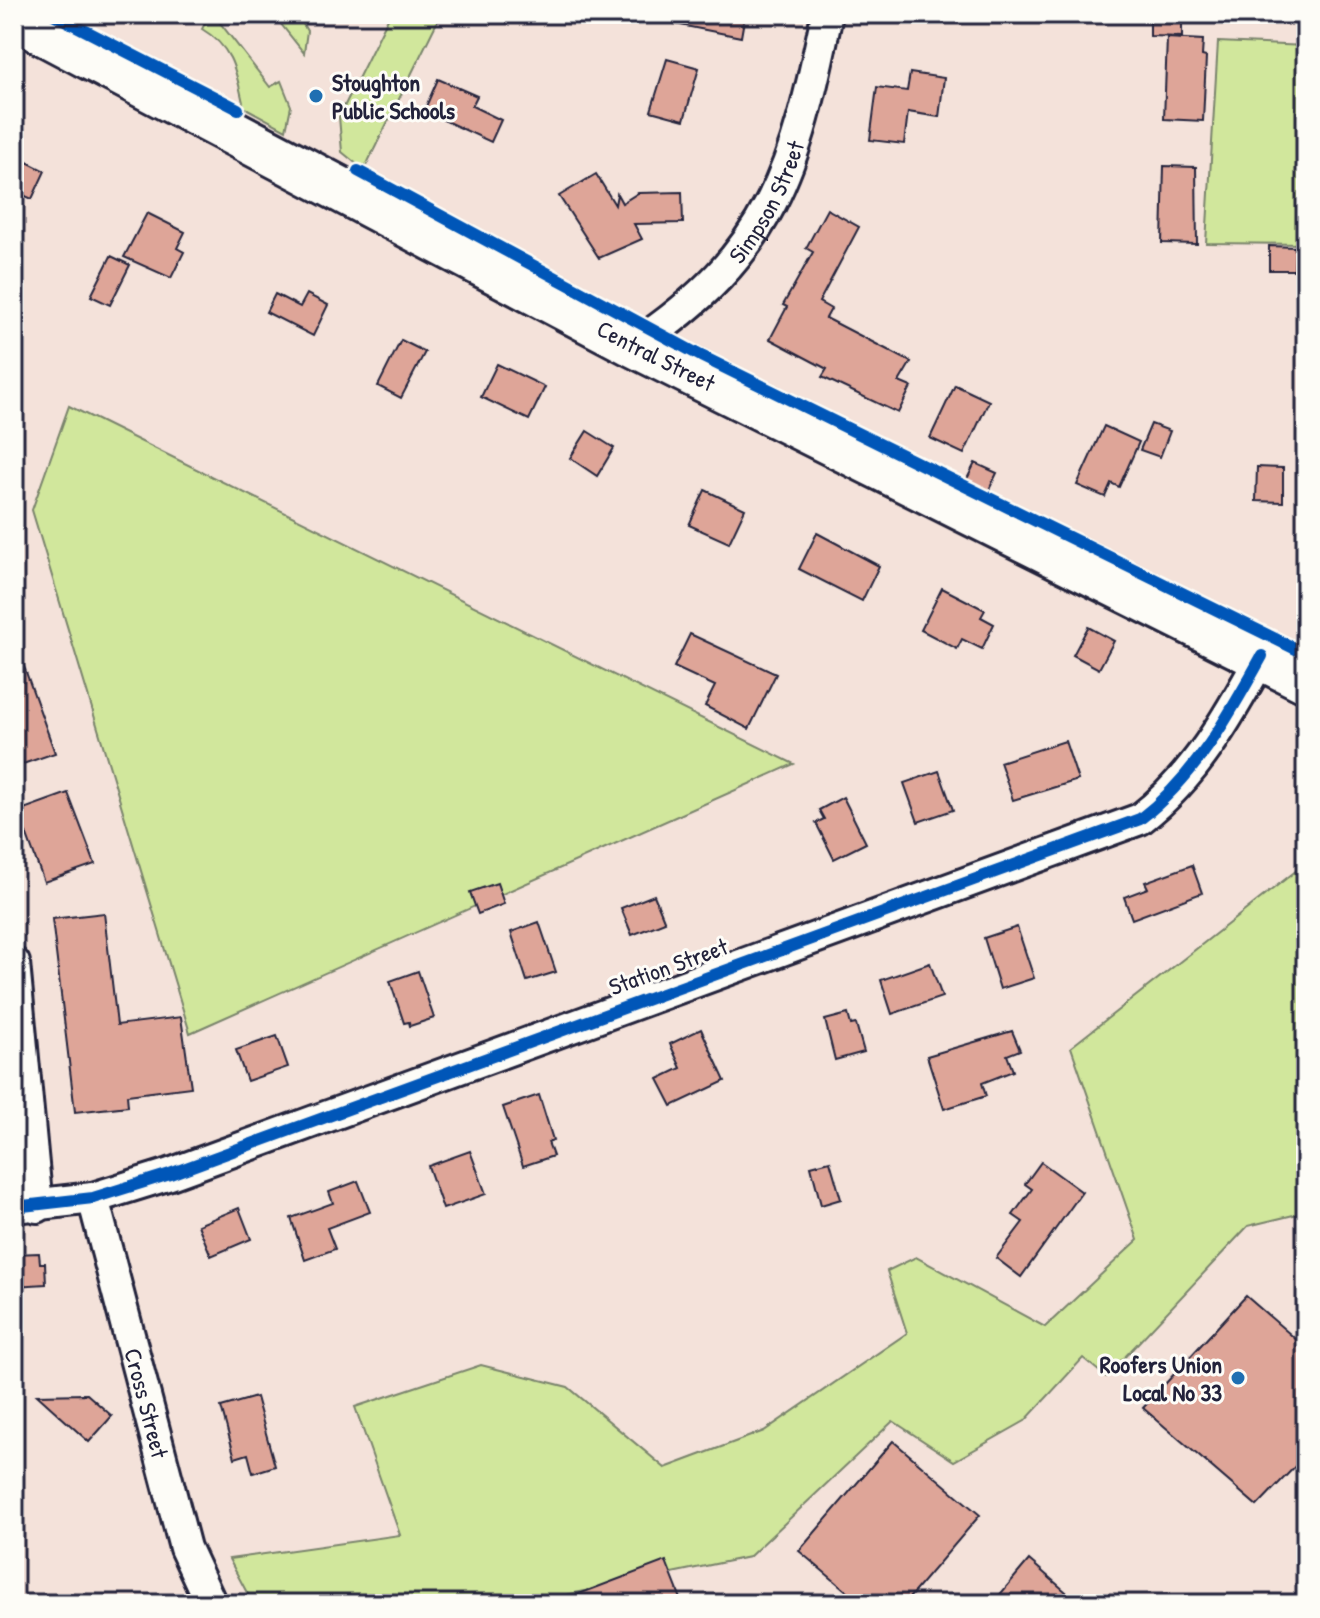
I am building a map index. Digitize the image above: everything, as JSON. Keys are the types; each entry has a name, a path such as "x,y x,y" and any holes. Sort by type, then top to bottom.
{"main road":[{"name":"Central Street","path":"14,17 635,345 1306,680"}],"street":[{"name":"Simpson Street","path":"635,345 688,306 723,274 759,226 783,181 807,114 827,14"},
{"name":"Station Street","path":"25,1207 93,1198 170,1174 1140,819 1183,780 1219,731 1262,656"},
{"path":"14,963 25,1207"},
{"name":"Cross Street","path":"93,1198 185,1548 211,1604"}],"green space":[{"path":"204,14 212,14 217,19 270,87 281,81 291,106 286,130 244,107 232,62 221,44 202,29 208,17"},
{"path":"273,14 297,14 307,31 304,53"},
{"path":"390,14 441,14 364,170 342,152 339,117"},
{"path":"1218,42 1306,46 1306,244 1206,243"},
{"path":"69,406 794,764 190,1033 32,510"},
{"path":"1306,863 1306,1212 1248,1226 1106,1377 1083,1358 1025,1421 954,1461 893,1421 749,1557 522,1604 253,1604 229,1559 400,1535 355,1407 481,1365 568,1387 665,1468 764,1431 907,1333 887,1271 916,1257 1045,1327 1138,1240 1071,1047"}],"building":[{"path":"676,14 745,14 741,37 675,24"},
{"path":"1150,14 1182,14 1182,37 1150,36"},
{"path":"1167,38 1203,40 1202,56 1206,57 1203,121 1164,119"},
{"path":"667,59 699,68 684,120 651,111"},
{"path":"910,73 944,78 939,117 908,112 904,144 870,140 877,87 907,91"},
{"path":"438,79 477,96 472,106 501,120 491,142 424,111"},
{"path":"21,159 45,171 32,199 14,191 14,174"},
{"path":"1164,166 1196,167 1197,244 1162,243"},
{"path":"596,174 615,205 617,194 622,203 638,193 682,192 683,223 634,224 642,239 599,258 559,196"},
{"path":"827,209 859,227 819,302 831,309 826,318 911,362 899,382 911,387 898,413 822,377 827,369 770,339 787,307 783,305 813,252 806,248"},
{"path":"147,213 185,232 177,248 184,252 171,278 124,257"},
{"path":"1269,246 1295,247 1294,270 1269,270"},
{"path":"111,256 130,265 110,305 91,296"},
{"path":"275,294 300,307 307,294 328,305 313,336 266,312"},
{"path":"401,340 425,352 401,398 378,386"},
{"path":"497,364 545,387 529,420 481,397"},
{"path":"955,385 989,401 964,454 930,438"},
{"path":"1151,424 1170,431 1160,457 1140,450"},
{"path":"1104,426 1139,442 1119,487 1111,483 1105,497 1077,485"},
{"path":"587,431 614,448 597,476 570,458"},
{"path":"975,463 997,473 988,492 966,481"},
{"path":"1257,467 1283,468 1283,502 1256,501"},
{"path":"705,490 745,509 729,543 689,525"},
{"path":"817,533 879,566 862,601 799,569"},
{"path":"942,588 985,610 981,617 994,624 982,649 962,639 957,649 921,630"},
{"path":"1088,627 1114,641 1099,669 1073,655"},
{"path":"690,634 776,674 749,729 705,706 715,686 674,667"},
{"path":"14,647 17,647 55,753 14,767"},
{"path":"1065,741 1078,780 1013,800 1000,762"},
{"path":"939,771 953,810 918,822 904,783"},
{"path":"68,793 95,864 44,882 18,811"},
{"path":"843,797 866,843 834,859 816,823 824,819 819,810"},
{"path":"1192,865 1202,893 1132,919 1124,897 1148,888 1145,882"},
{"path":"497,883 504,904 478,914 470,892"},
{"path":"654,895 665,922 632,935 621,908"},
{"path":"104,913 117,1025 181,1017 191,1087 127,1095 128,1106 75,1112 52,919"},
{"path":"539,922 556,972 527,981 511,932"},
{"path":"1017,927 1034,978 1000,989 984,938"},
{"path":"930,963 942,997 892,1014 881,980"},
{"path":"418,971 434,1018 410,1026 409,1022 404,1023 390,981"},
{"path":"848,1014 851,1025 856,1024 864,1052 835,1060 825,1020"},
{"path":"701,1029 725,1081 672,1106 658,1079 681,1068 670,1044"},
{"path":"1012,1031 1020,1050 1007,1055 1013,1071 982,1083 986,1096 944,1109 927,1056"},
{"path":"277,1036 288,1067 247,1081 236,1050"},
{"path":"539,1095 553,1140 548,1142 553,1156 523,1166 503,1107"},
{"path":"470,1151 486,1194 443,1209 428,1166"},
{"path":"830,1161 841,1199 821,1205 811,1166"},
{"path":"1041,1162 1082,1192 1021,1277 996,1258 1023,1222 1013,1215 1032,1189 1025,1184"},
{"path":"358,1181 370,1212 327,1228 335,1249 305,1260 291,1218 333,1203 329,1192"},
{"path":"239,1208 251,1239 211,1256 198,1225"},
{"path":"39,1253 40,1263 45,1263 46,1284 14,1286 14,1254"},
{"name":"Roofers Union Local No 33","path":"1246,1296 1306,1348 1306,1455 1257,1506 1143,1408"},
{"path":"87,1394 112,1416 89,1442 37,1395"},
{"path":"256,1397 275,1466 253,1473 248,1454 235,1458 221,1407"},
{"path":"893,1441 980,1515 904,1604 862,1604 799,1551"},
{"path":"1029,1560 1080,1604 992,1604"},
{"path":"666,1561 683,1604 558,1604 558,1602"}],"cycle path":[{"path":"53,14 238,109"},
{"path":"358,171 701,356 1306,654"},
{"path":"14,1207 93,1198 170,1174 1140,819 1194,765 1262,656"}],"place":[{"name":"Stoughton Public Schools","path":"316,96"},
{"name":"Roofers Union Local No 33","path":"1238,1378"}]}
